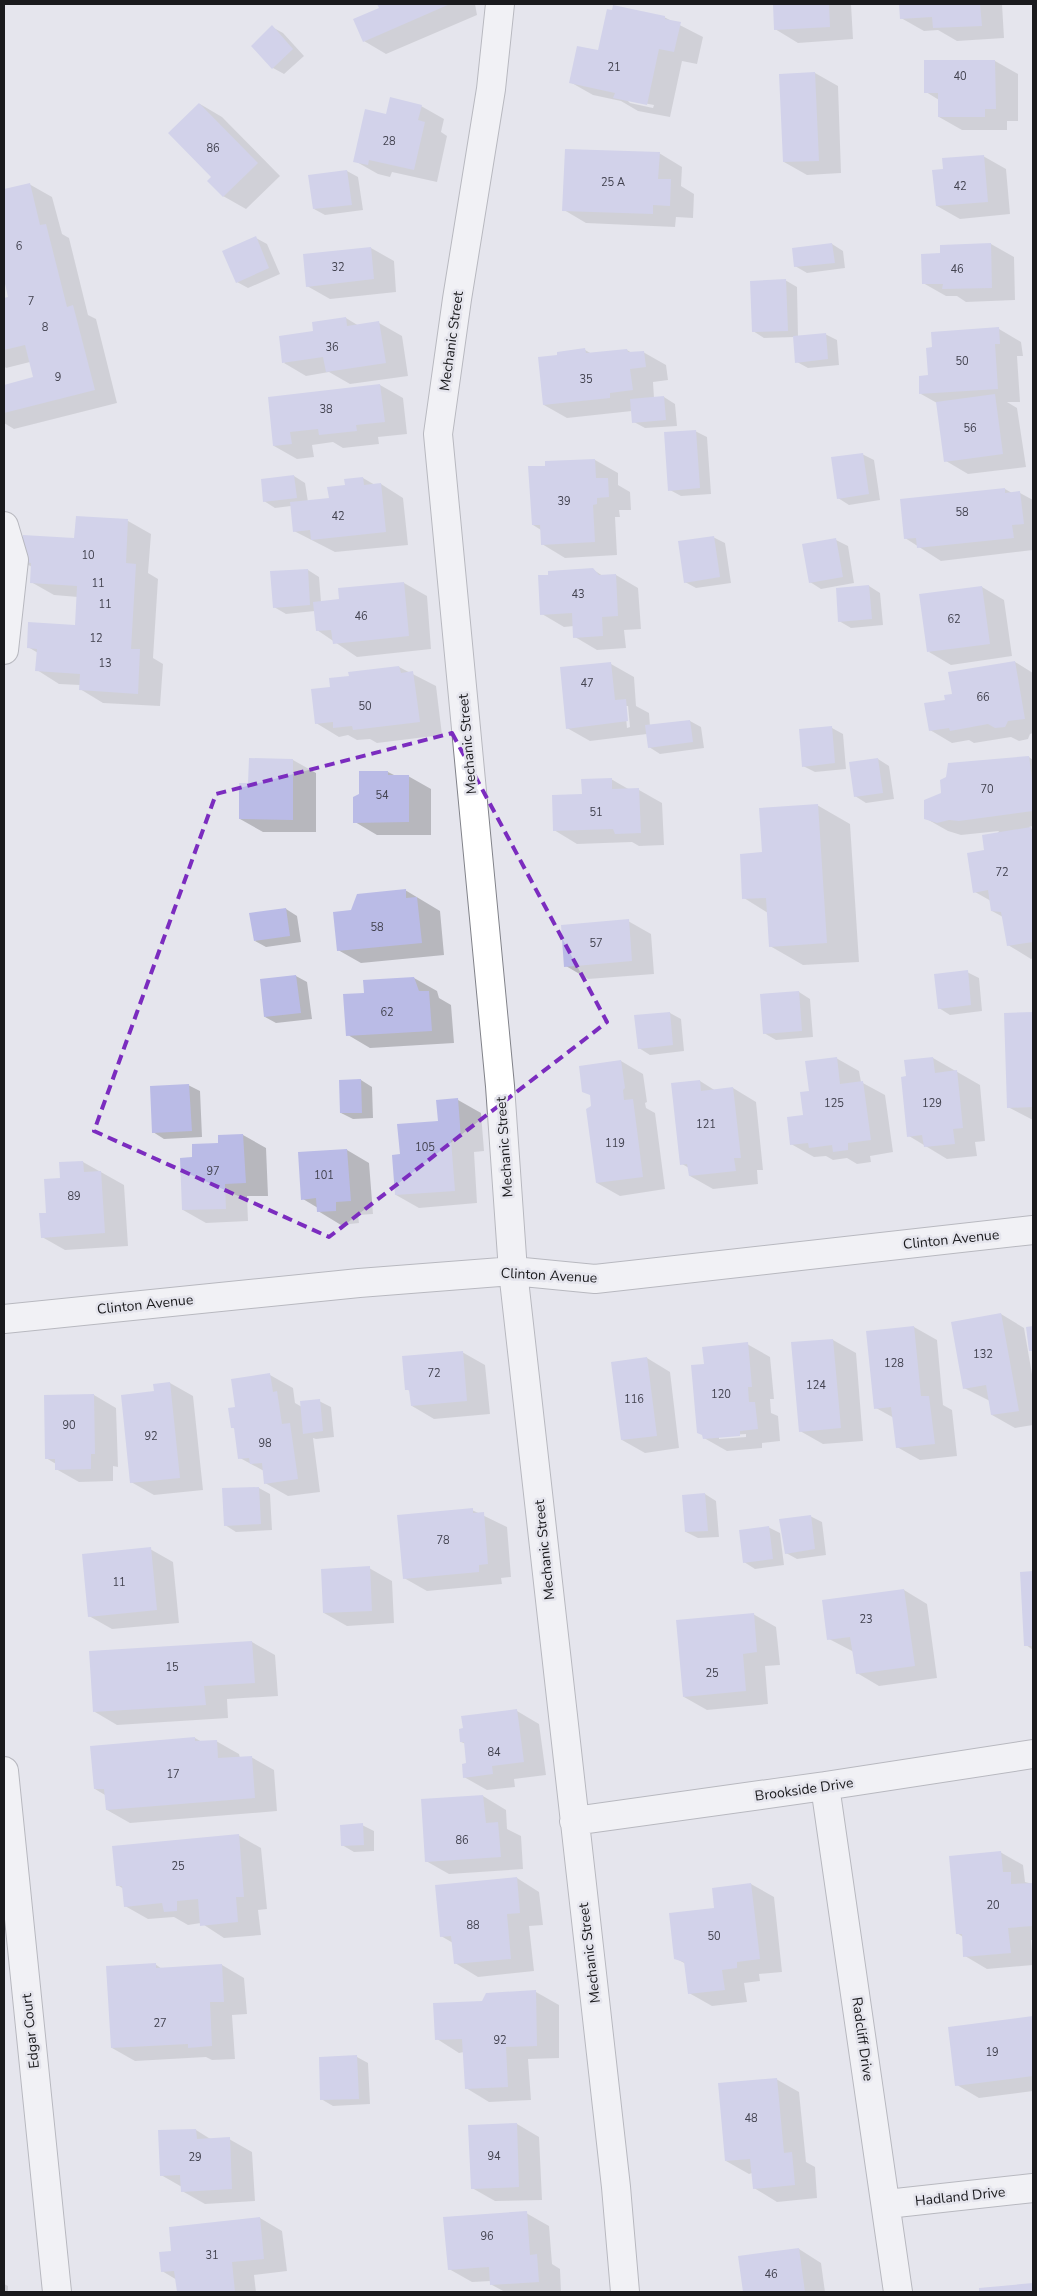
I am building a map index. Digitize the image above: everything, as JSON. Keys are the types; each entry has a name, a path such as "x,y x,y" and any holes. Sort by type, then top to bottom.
{"street":[{"name":"Mechanic Street","path":"500,4 491,89 457,299 438,434 500,1086 513,1271 616,2187 625,2292"},
{"path":"4,526 14,560 4,650"},
{"name":"Clinton Avenue","path":"4,1319 359,1283 513,1271 595,1279 1033,1230"},
{"name":"Brookside Drive","path":"574,1821 825,1786 1033,1754"},
{"name":"Edgar Court","path":"4,1771 57,2292"},
{"name":"Radcliff Drive","path":"825,1786 887,2204 898,2292"},
{"name":"Hadland Drive","path":"887,2204 1033,2188"}],"highlighted area":[{"path":"452,733 607,1022 329,1237 94,1131 216,794"}],"building":[{"path":"377,4 450,4 363,42 353,19 379,8"},
{"path":"773,4 829,4 830,27 774,30"},
{"path":"899,4 980,4 982,26 933,28 932,17 900,19"},
{"path":"613,5 665,16 665,19 681,22 674,52 659,49 647,105 613,98 615,93 569,83 577,46 598,50 607,9 612,10"},
{"path":"272,25 293,49 272,69 251,46"},
{"path":"924,60 995,60 996,109 985,109 985,117 938,117 938,93 924,93"},
{"path":"815,72 819,161 783,162 779,74"},
{"path":"390,97 422,105 418,120 425,122 414,170 369,160 368,165 353,162 365,109 386,114"},
{"path":"199,103 258,163 223,197 207,181 211,177 168,133"},
{"path":"565,149 660,152 658,179 671,179 670,206 653,205 653,214 562,211"},
{"path":"984,155 988,202 936,206 932,170 943,169 942,158"},
{"path":"347,170 352,205 313,209 308,175"},
{"path":"30,183 40,225 46,224 67,307 73,305 95,390 4,413 4,385 33,377 25,345 4,350 4,298 8,297 4,279 4,189"},
{"path":"256,236 269,268 236,283 222,251"},
{"path":"832,243 835,263 794,267 792,248"},
{"path":"991,243 992,288 942,289 943,284 922,284 921,254 940,253 940,245"},
{"path":"371,247 374,279 306,287 303,254"},
{"path":"786,279 788,331 752,332 750,281"},
{"path":"346,317 347,326 379,321 386,363 326,372 323,357 282,363 279,336 313,331 312,322"},
{"path":"999,327 1000,344 995,344 998,389 919,394 919,376 928,375 926,348 932,347 931,332"},
{"path":"826,333 828,359 795,363 793,336"},
{"path":"585,348 586,353 627,349 628,352 644,351 646,367 630,369 633,390 610,393 610,398 543,405 538,357 557,355 557,352"},
{"path":"380,384 385,422 356,425 357,431 319,435 318,429 290,432 292,444 273,446 268,397"},
{"path":"995,394 1003,454 944,462 936,402"},
{"path":"664,396 666,420 632,423 630,399"},
{"path":"696,430 700,488 668,491 664,432"},
{"path":"863,453 869,494 837,499 831,457"},
{"path":"595,459 596,478 608,478 609,497 597,498 597,504 593,505 595,542 541,545 540,525 532,525 528,466 545,466 545,461"},
{"path":"294,475 297,498 263,502 261,479"},
{"path":"363,477 364,485 381,483 386,532 311,540 310,530 293,532 290,502 329,498 327,487 345,485 344,479"},
{"path":"1005,488 1005,493 1020,491 1024,524 1012,525 1014,538 917,548 916,538 904,539 900,499"},
{"path":"76,516 128,519 126,563 136,564 131,649 140,649 138,694 79,690 80,674 35,671 37,649 27,648 28,622 75,625 77,586 30,583 31,563 21,562 23,535 74,538"},
{"path":"714,536 720,577 684,583 678,541"},
{"path":"836,538 843,577 809,583 802,544"},
{"path":"593,568 599,575 616,574 618,616 602,617 603,636 573,638 572,613 540,615 538,575 548,575 548,571"},
{"path":"308,569 310,605 273,608 270,571"},
{"path":"404,582 409,636 333,644 331,630 316,631 313,602 339,599 338,588"},
{"path":"869,585 872,619 838,622 836,588"},
{"path":"982,586 990,644 927,652 919,594"},
{"path":"1015,661 1025,719 1008,721 1005,727 995,728 988,724 950,731 949,728 929,731 924,703 945,700 944,695 952,694 948,672"},
{"path":"611,662 615,700 626,699 628,721 566,729 560,667"},
{"path":"399,666 401,673 413,671 420,722 353,730 352,726 333,728 333,722 315,724 311,689 330,687 329,678 349,676 348,672"},
{"path":"690,720 693,742 648,748 645,725"},
{"path":"832,726 835,763 802,767 799,729"},
{"path":"1029,756 1033,786 1033,811 937,823 924,819 924,800 941,793 940,780 946,777 948,763"},
{"path":"249,758 293,759 293,820 239,819 239,783 248,783"},
{"path":"878,758 883,793 854,797 849,762"},
{"path":"359,771 388,771 388,775 409,775 409,822 353,823 353,797 359,794"},
{"path":"612,778 612,789 639,788 641,833 615,834 613,829 553,831 552,795 582,794 581,779"},
{"path":"818,804 827,943 769,947 766,898 742,899 740,854 762,852 759,808"},
{"path":"1031,827 1033,841 1033,942 1007,946 1001,912 991,911 988,890 973,893 967,853 984,850 982,835"},
{"path":"406,889 406,898 417,897 422,943 337,951 333,912 351,910 357,894"},
{"path":"286,908 290,936 254,941 249,913"},
{"path":"629,919 632,961 564,967 561,925"},
{"path":"968,970 971,1005 938,1009 934,974"},
{"path":"296,975 301,1013 264,1017 260,979"},
{"path":"414,977 419,991 429,991 432,1031 346,1036 343,994 364,993 363,980"},
{"path":"799,991 802,1031 763,1034 760,994"},
{"path":"670,1012 673,1045 638,1049 634,1015"},
{"path":"1033,1012 1033,1107 1007,1108 1004,1013"},
{"path":"837,1057 840,1084 863,1081 871,1140 848,1143 848,1150 833,1152 832,1145 809,1148 808,1143 790,1145 787,1117 803,1115 800,1092 809,1091 805,1061"},
{"path":"933,1057 935,1073 957,1070 963,1128 953,1129 955,1144 924,1147 922,1135 907,1137 901,1077 906,1076 904,1060"},
{"path":"621,1060 625,1088 623,1090 624,1100 633,1099 643,1177 596,1183 586,1109 591,1106 590,1095 582,1092 579,1066"},
{"path":"361,1079 362,1113 340,1113 339,1080"},
{"path":"700,1080 701,1091 733,1087 741,1158 734,1158 736,1171 689,1176 687,1164 680,1165 671,1083"},
{"path":"189,1084 192,1131 152,1133 150,1086"},
{"path":"458,1098 461,1139 451,1140 455,1191 395,1195 392,1155 400,1154 397,1124 438,1121 436,1100"},
{"path":"243,1134 246,1183 225,1184 226,1209 182,1210 180,1158 192,1157 192,1144 218,1143 218,1135"},
{"path":"347,1149 351,1201 336,1202 336,1211 317,1212 316,1198 301,1200 298,1152"},
{"path":"83,1161 84,1172 101,1171 105,1233 41,1238 39,1213 46,1213 44,1179 60,1178 59,1162"},
{"path":"1001,1313 1019,1411 991,1415 986,1385 963,1389 951,1322"},
{"path":"914,1326 921,1396 929,1396 935,1444 896,1448 891,1407 874,1409 866,1331"},
{"path":"1033,1326 1033,1351 1029,1351 1026,1327"},
{"path":"833,1339 841,1428 799,1432 791,1342"},
{"path":"748,1342 752,1387 748,1387 749,1402 755,1402 758,1429 740,1431 740,1436 703,1439 702,1435 697,1433 691,1365 704,1364 702,1347"},
{"path":"463,1351 467,1401 411,1406 409,1390 405,1390 402,1356"},
{"path":"647,1357 657,1436 621,1440 611,1362"},
{"path":"270,1373 273,1392 277,1391 282,1424 290,1423 298,1479 264,1484 262,1463 250,1464 249,1458 238,1459 234,1428 231,1428 228,1408 235,1407 231,1379"},
{"path":"170,1382 180,1478 130,1483 121,1395 154,1391 153,1384"},
{"path":"94,1394 95,1454 91,1454 91,1469 55,1470 55,1459 45,1459 44,1395"},
{"path":"320,1399 323,1431 303,1434 300,1401"},
{"path":"259,1487 261,1524 224,1526 222,1488"},
{"path":"705,1493 708,1531 685,1532 682,1495"},
{"path":"473,1508 473,1513 484,1512 488,1564 479,1565 479,1572 403,1579 397,1515"},
{"path":"811,1515 815,1549 785,1554 779,1519"},
{"path":"769,1526 773,1559 743,1563 739,1530"},
{"path":"151,1547 157,1610 88,1617 82,1554"},
{"path":"370,1566 372,1611 323,1613 321,1569"},
{"path":"1033,1571 1033,1646 1024,1646 1020,1572"},
{"path":"904,1589 915,1666 856,1674 850,1637 827,1640 822,1600"},
{"path":"754,1613 757,1652 743,1654 746,1691 683,1697 676,1620"},
{"path":"252,1641 255,1683 204,1686 206,1705 93,1712 89,1651"},
{"path":"517,1709 524,1762 492,1766 493,1774 463,1778 462,1764 466,1763 464,1742 460,1742 459,1729 463,1728 461,1716"},
{"path":"195,1737 195,1741 217,1740 218,1758 252,1756 255,1798 106,1810 104,1789 94,1789 90,1746"},
{"path":"483,1795 486,1823 498,1822 501,1857 425,1862 421,1799"},
{"path":"363,1823 364,1845 341,1846 340,1825"},
{"path":"239,1834 244,1897 236,1897 238,1922 200,1926 198,1899 177,1901 177,1911 164,1912 162,1903 124,1907 122,1886 116,1886 112,1846"},
{"path":"1001,1851 1003,1872 1011,1872 1011,1884 1033,1883 1033,1926 1008,1928 1011,1953 963,1957 962,1934 956,1934 949,1856"},
{"path":"517,1877 520,1913 507,1914 511,1959 454,1964 451,1936 440,1937 435,1885"},
{"path":"751,1883 760,1959 737,1962 737,1968 722,1970 725,1990 688,1994 684,1962 674,1959 669,1913 714,1908 712,1888"},
{"path":"156,1963 156,1968 222,1964 224,2002 210,2002 212,2046 188,2048 188,2044 111,2048 106,1966"},
{"path":"536,1990 537,2046 506,2047 508,2087 465,2089 462,2039 435,2040 433,2003 482,2001 486,1993"},
{"path":"1033,2016 1033,2076 955,2086 948,2027"},
{"path":"357,2055 359,2099 320,2100 319,2057"},
{"path":"777,2078 784,2153 792,2152 795,2185 753,2189 750,2159 725,2161 718,2083"},
{"path":"517,2123 519,2187 471,2189 468,2125"},
{"path":"196,2129 197,2139 230,2137 232,2189 181,2192 180,2175 160,2176 158,2130"},
{"path":"527,2211 530,2255 537,2254 539,2282 490,2285 489,2267 448,2270 443,2217"},
{"path":"260,2217 264,2259 232,2262 235,2292 177,2292 174,2271 161,2272 159,2252 171,2251 169,2227"},
{"path":"799,2248 805,2292 743,2292 738,2256"},
{"path":"1033,2283 1033,2292 979,2292 979,2288"}]}
